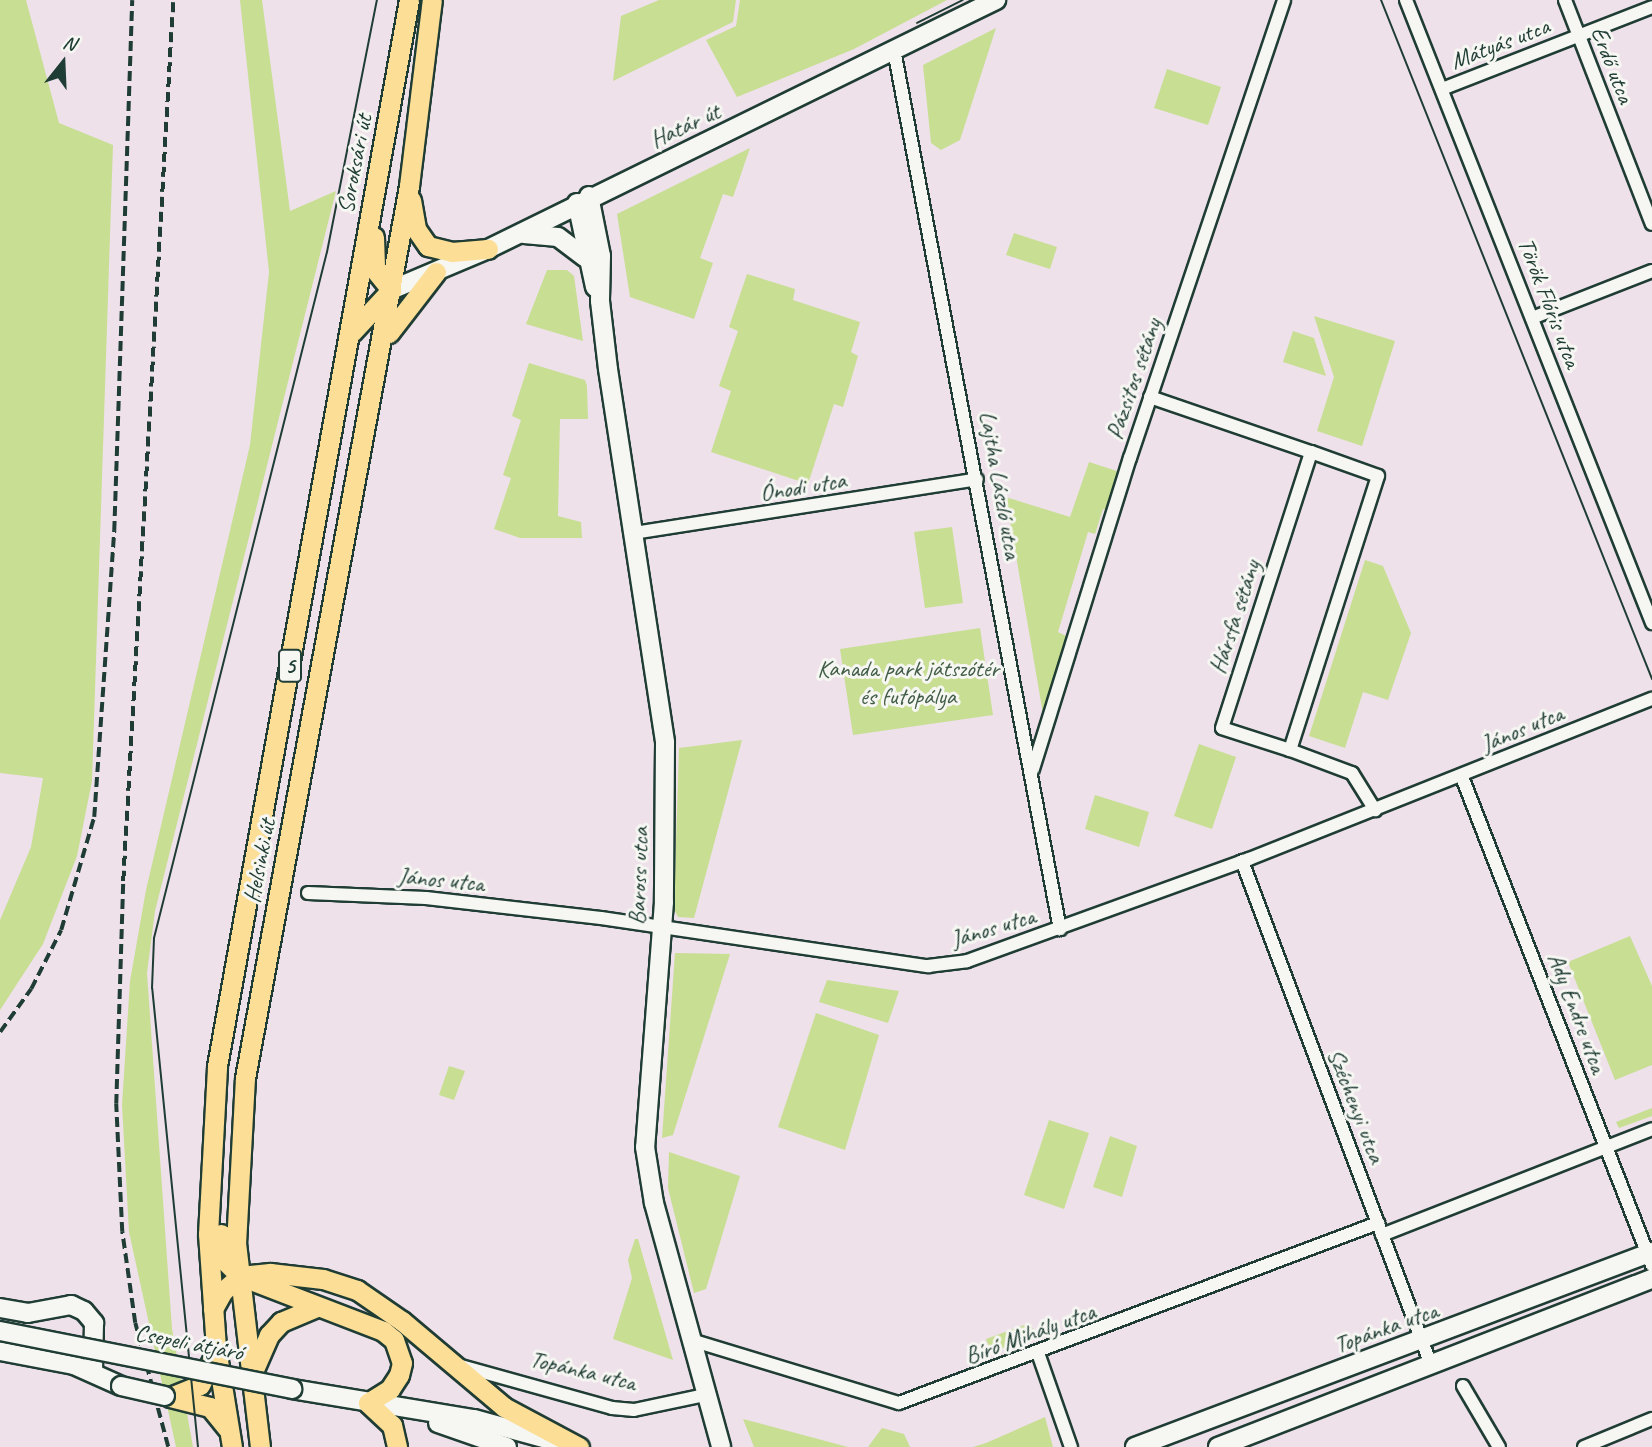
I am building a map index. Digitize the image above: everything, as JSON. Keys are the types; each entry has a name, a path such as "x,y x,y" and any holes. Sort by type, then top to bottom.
{"main road":[{"name":"Soroksári út","path":"349,337 410,0"},
{"name":"5","path":"391,290 409,186 432,0"},
{"path":"409,186 416,229 428,246 452,252 488,249"},
{"path":"349,337 359,320 391,290 375,270 372,200"},
{"path":"378,356 399,315 436,272"},
{"name":"Helsinki út","path":"260,1447 236,1244 245,1078 391,290"},
{"name":"Helsinki út","path":"231,1440 216,1348 208,1234 212,1109 349,337"},
{"path":"212,1109 222,1258 240,1276 383,1331 394,1340 402,1363 399,1376 390,1389 368,1404 392,1425 397,1447"},
{"path":"236,1244 251,1264 270,1273"},
{"path":"213,1309 223,1291 240,1276 270,1273 323,1279 357,1290 394,1314 504,1407 579,1447"},
{"path":"250,1378 269,1335 281,1322 316,1307"},
{"path":"170,1397 200,1385 216,1348"},
{"path":"170,1397 209,1407 231,1440"}],"street":[{"name":"Határ út","path":"391,290 488,249 583,200 996,0"},
{"name":"Pázsitos sétány","path":"1031,773 1130,458 1284,0"},
{"name":"Török Flóris utca","path":"1406,0 1652,623"},
{"name":"Erdő utca","path":"1565,0 1652,224"},
{"name":"Mátyás utca","path":"1442,89 1652,7"},
{"name":"Lajtha László utca","path":"894,50 1060,929"},
{"name":"Baross utca","path":"583,200 586,257 600,300"},
{"name":"Baross utca","path":"583,200 601,256 600,300 665,743 662,926 645,1147 654,1203 721,1447"},
{"path":"514,235 544,232 586,257"},
{"path":"1532,318 1652,271"},
{"path":"1150,397 1378,476 1290,750"},
{"name":"Hársfa sétány","path":"1311,452 1222,728 1352,773 1375,810"},
{"name":"Ónodi utca","path":"634,533 977,479"},
{"name":"János utca","path":"308,893 426,898 662,926 928,966 967,961 1060,929 1462,777 1652,699"},
{"name":"Ady Endre utca","path":"1462,777 1651,1257"},
{"name":"Széchenyi utca","path":"1242,861 1431,1365"},
{"name":"Bíró Mihály utca","path":"691,1340 899,1403 1652,1129"},
{"name":"Topánka utca","path":"1135,1447 1651,1257"},
{"name":"Topánka utca","path":"1218,1447 1652,1279"},
{"path":"0,1308 28,1313 71,1305 94,1323 93,1372"},
{"name":"Csepeli átjáró","path":"0,1331 368,1404"},
{"path":"0,1352 93,1372 121,1386 170,1397"},
{"path":"1038,1353 1071,1447"},
{"name":"Topánka utca","path":"451,1364 612,1408 654,1408 705,1395"},
{"path":"1463,1386 1499,1447"},
{"path":"368,1404 474,1419 579,1447"},
{"path":"388,1407 508,1447"},
{"path":"1584,1447 1652,1419"}],"green space":[{"path":"0,0 26,0 59,123 113,145 92,781 77,856 43,944 0,1010 0,920 31,847 43,778 0,773"},
{"path":"240,0 262,0 290,211 336,191 155,911 147,973 172,1329 193,1447 176,1447 129,1232 122,1105 130,981 146,890 250,445 269,272"},
{"path":"659,0 736,0 733,22 613,81 621,16"},
{"path":"740,0 947,0 854,49 737,97 706,40 736,26"},
{"path":"996,28 960,140 941,150 931,143 923,65"},
{"path":"1167,69 1221,87 1208,125 1154,108"},
{"path":"750,148 733,197 723,194 700,258 713,263 694,319 630,297 617,214"},
{"path":"1014,233 1057,247 1050,269 1006,255"},
{"path":"547,270 567,270 574,276 583,341 526,324"},
{"path":"747,274 795,289 793,300 860,322 851,352 858,356 843,407 834,404 808,484 711,452 731,391 719,386 738,331 729,327"},
{"path":"1314,316 1395,341 1362,446 1317,431 1334,377"},
{"path":"1293,331 1314,338 1326,376 1283,362"},
{"path":"529,363 585,380 587,386 588,419 560,419 558,516 581,522 582,538 520,538 494,529 511,478 503,475 521,420 512,416"},
{"path":"1089,462 1120,472 1108,510 1103,509 1095,534 1088,532 1058,632 1066,636 1043,714 1006,497 1070,517"},
{"path":"952,527 963,603 925,608 914,532"},
{"path":"1365,560 1383,566 1411,633 1388,700 1363,692 1345,748 1309,736"},
{"name":"Kanada park játszótér és futópálya","path":"980,628 993,715 853,735 840,649"},
{"path":"742,740 694,918 678,917 674,909 679,748"},
{"path":"1199,744 1236,757 1212,829 1174,816"},
{"path":"1095,795 1149,812 1139,847 1085,829"},
{"path":"1630,936 1652,986 1652,1065 1615,1080 1568,962"},
{"path":"675,953 730,954 673,1135 662,1138"},
{"path":"827,980 899,991 888,1023 819,1002"},
{"path":"816,1013 879,1035 845,1150 778,1127"},
{"path":"449,1066 465,1071 454,1100 439,1095"},
{"path":"1652,1108 1652,1116 1619,1128 1616,1122"},
{"path":"1049,1120 1089,1133 1064,1209 1024,1195"},
{"path":"1110,1136 1137,1146 1122,1197 1093,1187"},
{"path":"669,1152 740,1176 706,1289 694,1293 668,1188"},
{"path":"635,1239 638,1239 673,1360 613,1339 632,1278 628,1260"},
{"path":"1030,1323 1036,1336 991,1352 986,1339"},
{"path":"1045,1417 1053,1447 973,1447 986,1443"},
{"path":"743,1419 848,1447 754,1447"},
{"path":"882,1428 904,1434 910,1447 868,1447"}],"tram line":[{"path":"198,1447 152,988 154,938 327,252 377,0"},
{"path":"917,23 963,0"},
{"path":"1381,0 1652,679"}],"railway":[{"path":"0,1032 31,989 61,930 94,817 114,531 132,0"},
{"path":"168,1447 135,1323 122,1232 116,1104 123,881 173,0"}]}
